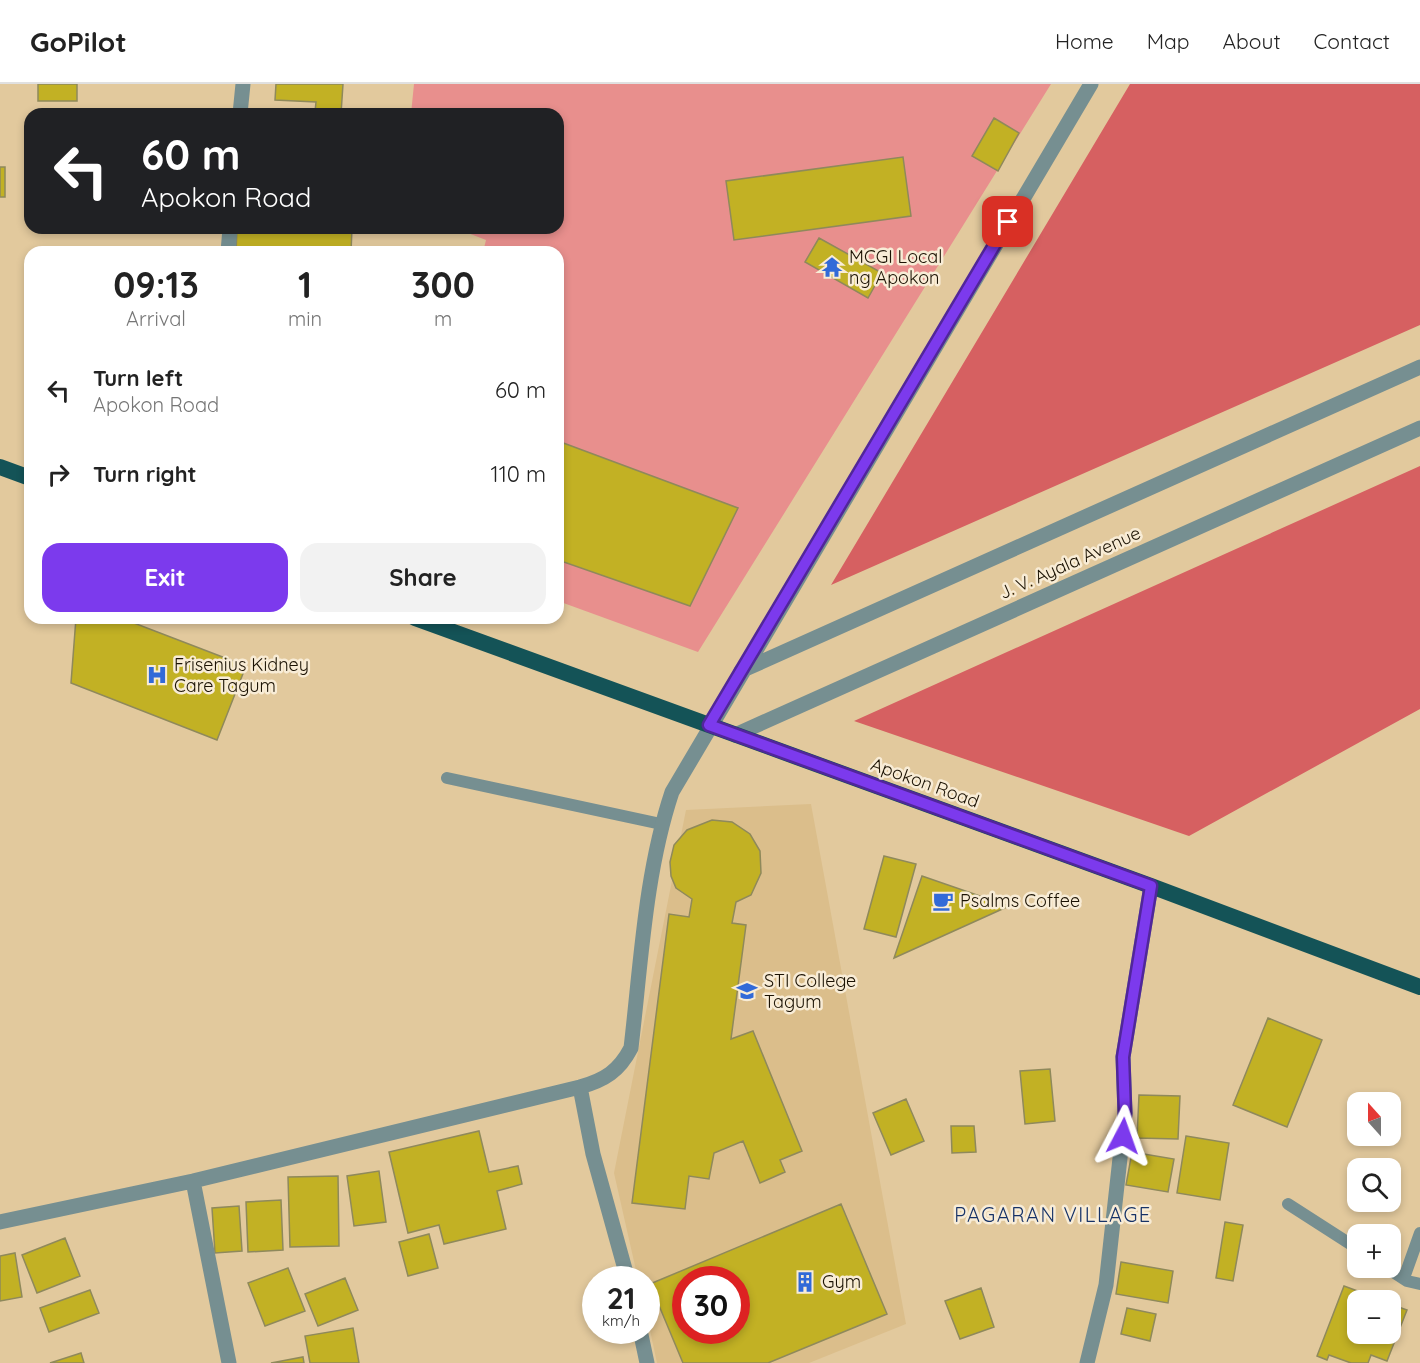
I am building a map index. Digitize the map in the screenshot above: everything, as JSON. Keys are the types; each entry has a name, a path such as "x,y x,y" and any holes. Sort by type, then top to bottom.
{"highway":[{"path":"0,467 24,476"},
{"name":"Apokon Road","path":"432,624 1151,886 1420,987"}],"street":[{"path":"241,108 243,84"},
{"path":"0,1222 193,1180 580,1087 600,1081 614,1072 631,1048 661,824 672,792 709,725 1091,84"},
{"name":"J. V. Ayala Avenue","path":"741,671 1420,367"},
{"name":"J. V. Ayala Avenue","path":"735,735 1420,428"},
{"path":"1086,1363 1106,1285 1125,1113 1123,1057 1151,886"},
{"path":"580,1087 593,1154 624,1266"},
{"path":"193,1180 229,1363"},
{"path":"643,1344 647,1363"}],"lane":[{"path":"447,778 661,824"},
{"path":"1288,1204 1347,1242"},
{"path":"1404,1278 1420,1233"},
{"path":"1401,1276 1420,1284"}],"shaded area":[{"path":"414,84 1051,84 698,652 564,603 564,246 484,246 486,240 470,234 564,234 564,108 412,108"},
{"path":"1130,84 1420,84 1420,325 831,585"},
{"path":"1420,466 1420,709 1189,836 854,721"},
{"name":"STI College Tagum","path":"811,804 906,1324 809,1363 657,1363 653,1344 660,1344 660,1266 635,1266 614,1173 686,810"}],"building":[{"path":"38,84 77,84 77,101 38,101"},
{"path":"276,84 343,84 341,108 315,108 316,102 275,100"},
{"path":"994,118 1019,133 998,171 972,156"},
{"path":"903,157 911,216 734,240 726,181"},
{"path":"0,167 5,167 5,197 0,197"},
{"path":"237,234 352,234 351,246 236,246"},
{"path":"819,238 882,273 868,298 805,262"},
{"path":"564,443 738,508 690,606 564,562"},
{"name":"Frisenius Kidney Care Tagum","path":"76,624 137,624 246,666 217,740 71,683"},
{"path":"712,820 732,822 750,834 760,851 761,873 751,895 736,902 732,923 746,925 731,1039 753,1031 802,1151 780,1160 785,1172 760,1183 743,1141 714,1153 709,1179 689,1176 685,1209 632,1203 669,914 689,917 692,899 676,888 671,876 670,862 674,845 687,830"},
{"path":"884,856 916,864 896,937 864,929"},
{"path":"922,876 1009,906 894,958"},
{"path":"1268,1018 1322,1040 1287,1127 1233,1105"},
{"path":"1050,1069 1055,1121 1025,1124 1020,1071"},
{"path":"1139,1095 1180,1096 1178,1139 1137,1138"},
{"path":"906,1099 924,1141 891,1155 873,1113"},
{"path":"951,1126 974,1126 976,1152 952,1153"},
{"path":"479,1131 489,1172 518,1166 522,1184 497,1191 506,1229 444,1244 439,1225 408,1233 389,1152"},
{"path":"1186,1136 1229,1143 1220,1200 1177,1193"},
{"path":"1132,1152 1174,1159 1168,1192 1126,1185"},
{"path":"379,1171 386,1222 354,1226 347,1176"},
{"path":"338,1176 339,1246 290,1247 288,1177"},
{"path":"281,1200 283,1250 248,1252 246,1202"},
{"name":"Gym","path":"841,1204 887,1314 768,1363 683,1363 675,1344 750,1344 750,1266 693,1266"},
{"path":"239,1206 242,1251 215,1253 212,1208"},
{"path":"1225,1222 1243,1225 1233,1281 1216,1278"},
{"path":"429,1234 438,1268 408,1276 399,1242"},
{"path":"65,1238 80,1276 37,1293 22,1255"},
{"path":"15,1253 22,1297 0,1301 0,1256"},
{"path":"1121,1262 1173,1271 1168,1303 1116,1294"},
{"path":"288,1268 305,1311 265,1326 248,1283"},
{"name":"Gym","path":"672,1275 672,1337 660,1308 660,1280"},
{"path":"345,1278 358,1310 318,1326 305,1294"},
{"path":"1344,1286 1355,1290 1347,1290 1347,1344 1394,1344 1387,1361 1371,1355 1368,1363 1351,1363 1329,1355 1327,1360 1317,1356"},
{"path":"981,1288 994,1327 960,1339 945,1301"},
{"path":"90,1290 99,1313 49,1332 40,1308"},
{"path":"1127,1308 1156,1314 1150,1341 1121,1334"},
{"path":"1401,1308 1407,1310 1401,1325"},
{"path":"353,1328 359,1363 310,1363 305,1336"},
{"path":"81,1353 84,1363 50,1363"},
{"path":"303,1357 304,1363 271,1363"}],"place":[{"name":"MCGI Local ng Apokon","path":"832,267"},
{"name":"Frisenius Kidney Care Tagum","path":"157,675"},
{"name":"Psalms Coffee","path":"943,901"},
{"name":"STI College Tagum","path":"747,991"},
{"name":"Gym","path":"805,1282"}],"district":[{"name":"PAGARAN VILLAGE","path":"1053,1215"}],"route":[{"path":"1008,222 709,725 1151,886 1123,1057 1125,1113 1123,1136"}]}
